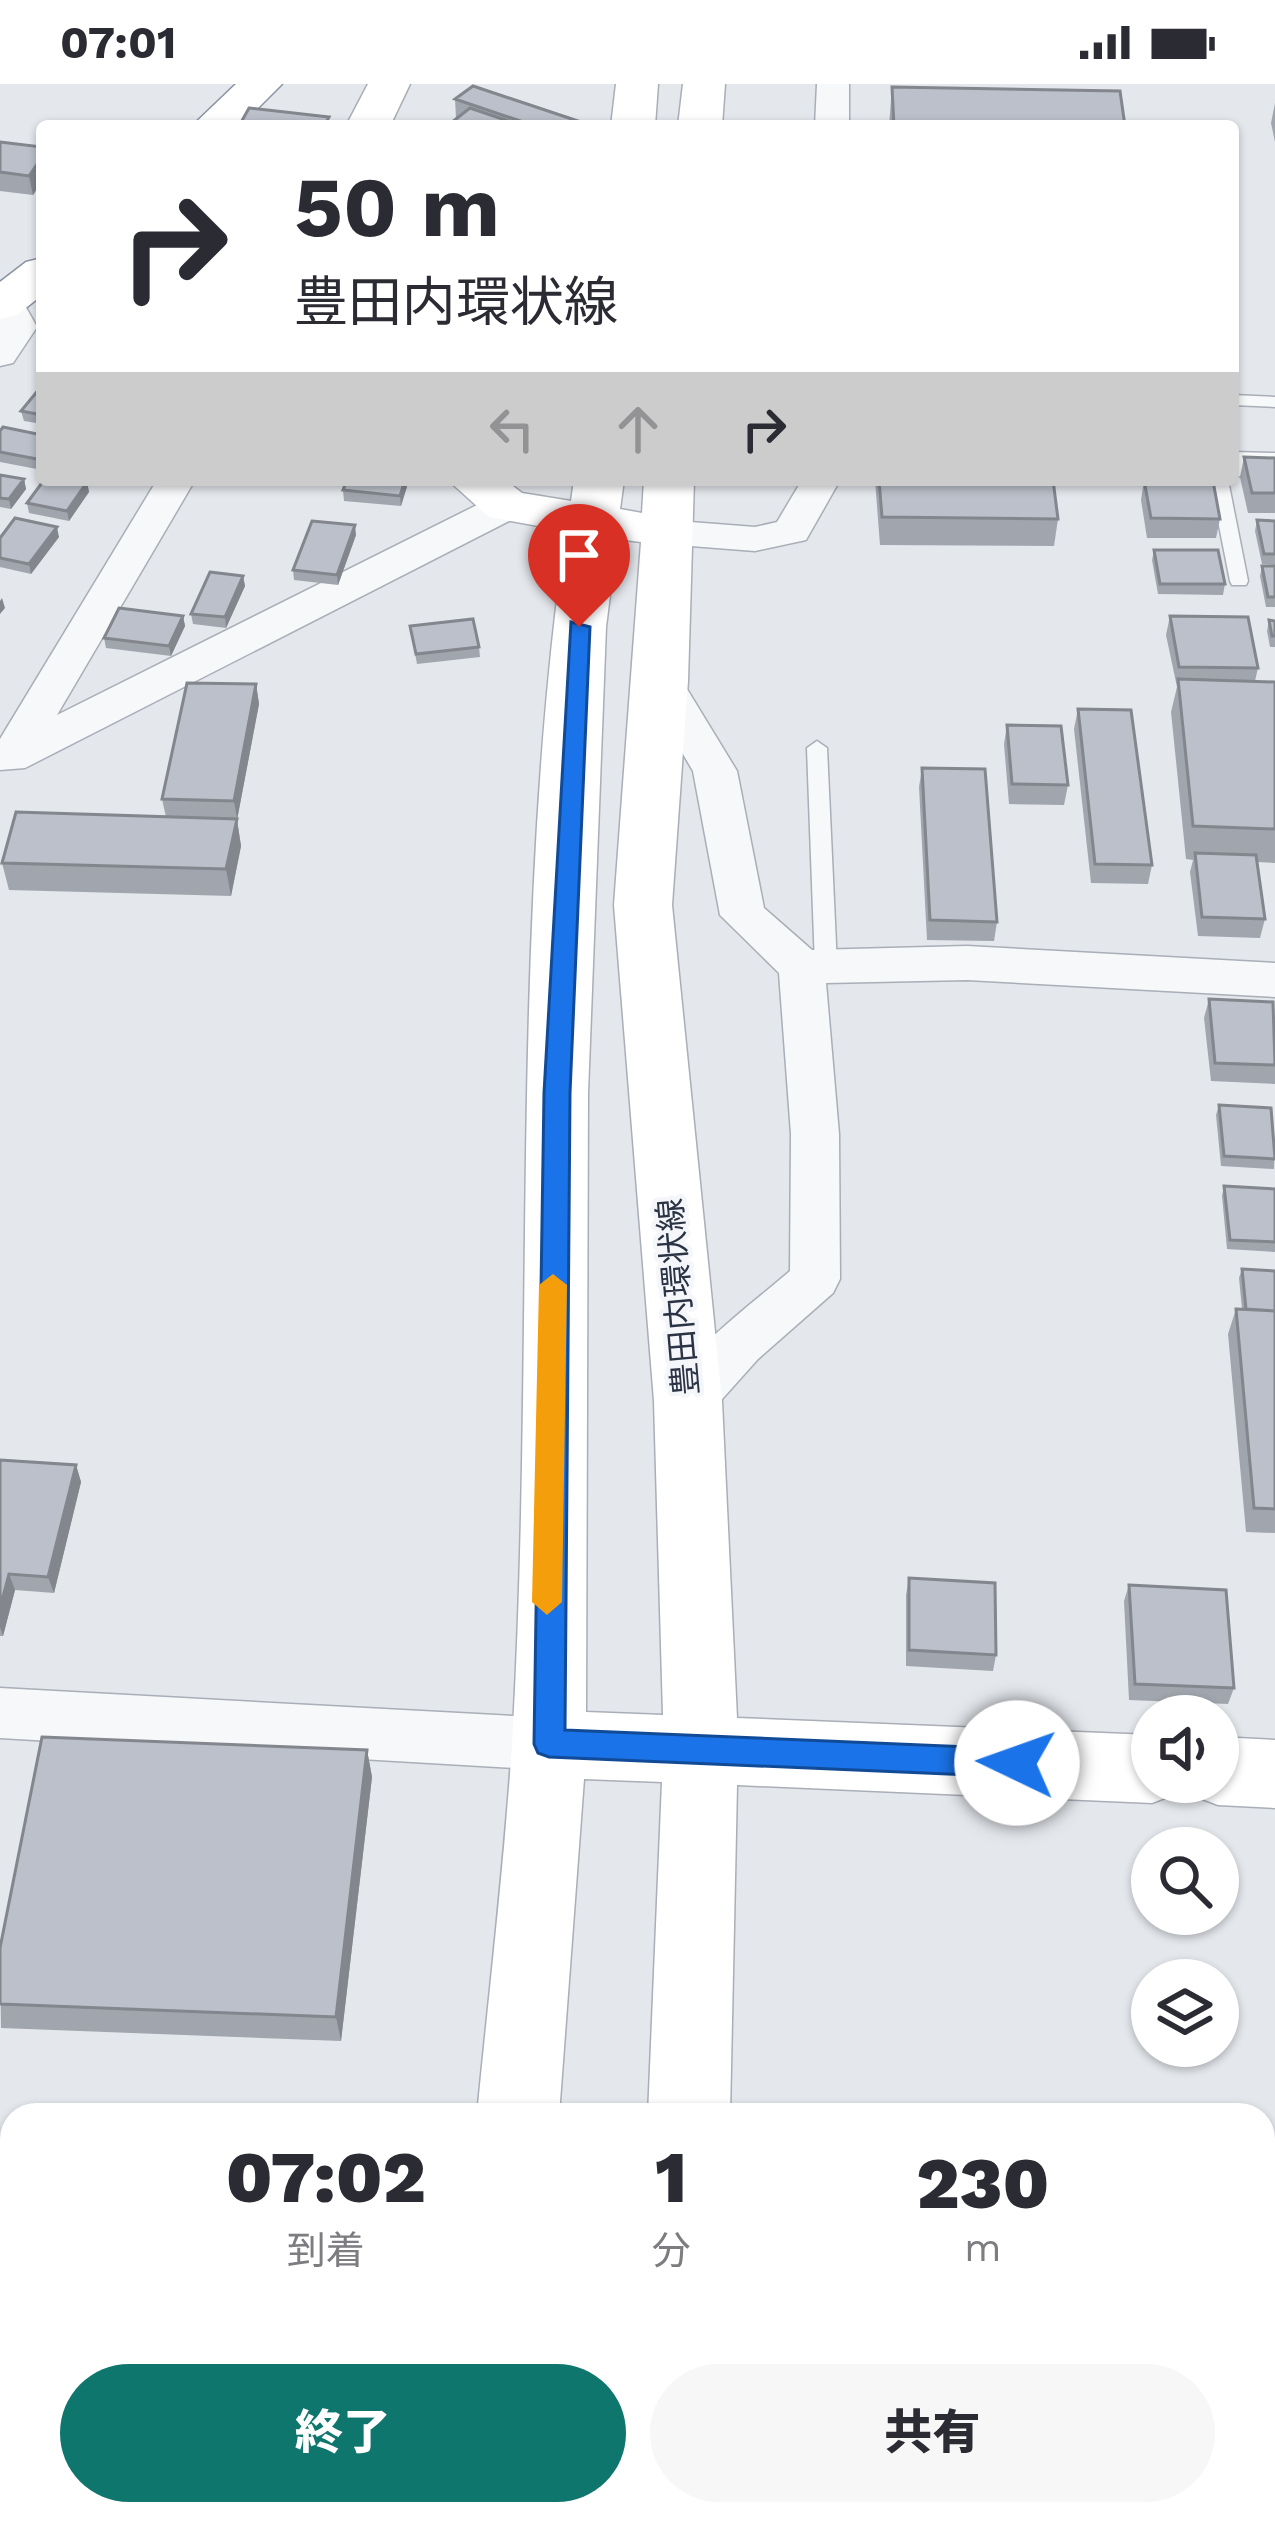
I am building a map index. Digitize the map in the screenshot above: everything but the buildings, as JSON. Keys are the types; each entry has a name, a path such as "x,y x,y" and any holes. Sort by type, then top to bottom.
{"main road":[{"path":"221,120 261,84"},
{"path":"371,120 389,84"},
{"path":"634,120 637,84"},
{"path":"701,120 704,84"},
{"path":"3,303 36,277"},
{"path":"490,493 667,506"},
{"path":"519,2103 549,1744 557,1093 579,627 597,500"},
{"name":"豊田内環状線","path":"667,506 662,681 643,904 688,1401 701,1749 689,2103"},
{"path":"549,1744 1131,1767"},
{"path":"1239,1772 1275,1774"}],"street":[{"path":"832,84 832,120"},
{"path":"0,355 19,327 3,303"},
{"path":"1239,464 1275,465"},
{"path":"6,764 172,486"},
{"path":"667,506 755,539 792,530 818,486"},
{"path":"6,764 490,493"},
{"path":"662,681 716,771 743,915 814,967 968,963 1275,981"},
{"path":"688,1401 740,1344 814,1279 814,967"},
{"path":"0,1713 549,1744"}],"lane":[{"path":"1239,400 1275,402"},
{"path":"1220,486 1239,581"},
{"path":"814,967 817,748"}],"slow traffic":[{"path":"547,1602 553,1285"}],"route":[{"path":"579,627 557,1093 547,1598 549,1744 1017,1763"}]}
